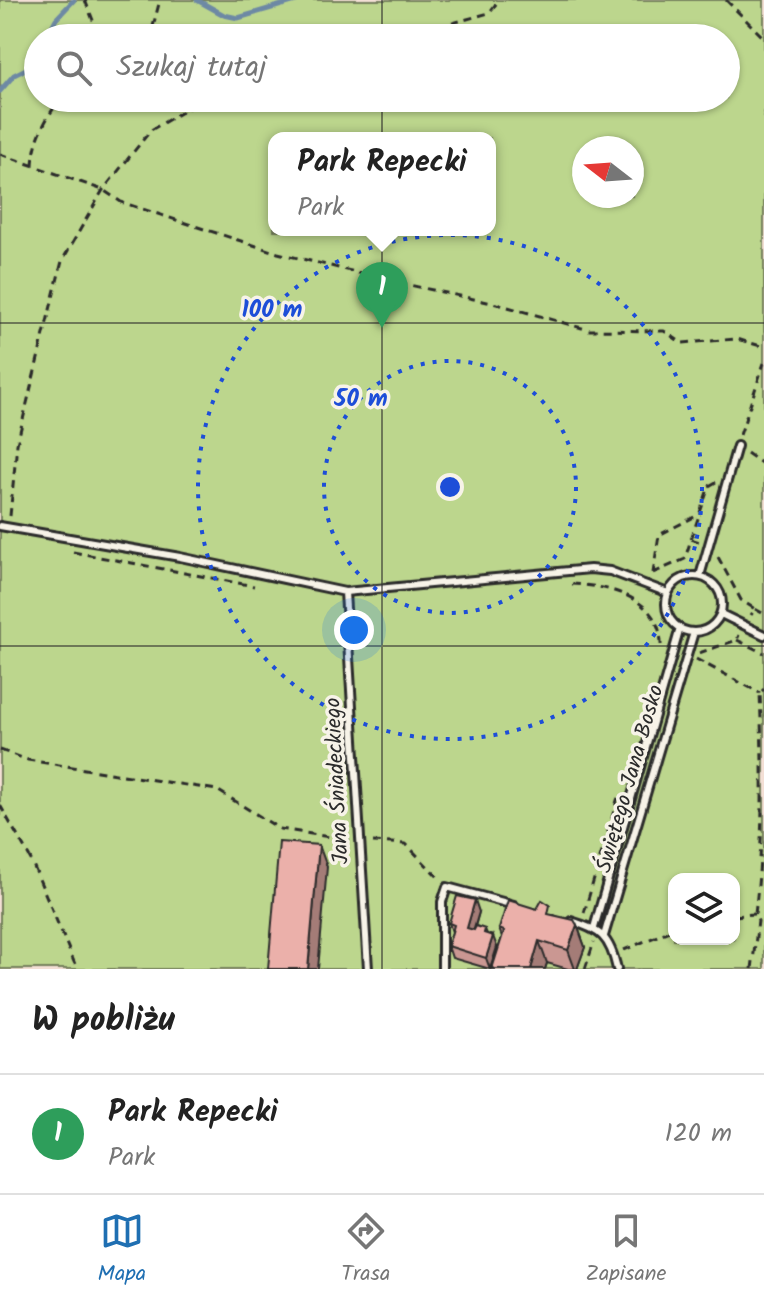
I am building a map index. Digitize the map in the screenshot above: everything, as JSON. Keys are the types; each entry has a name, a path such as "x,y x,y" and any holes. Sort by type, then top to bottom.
{"lane":[{"path":"700,576 737,446"},
{"path":"0,526 180,557 345,592 590,569 610,571 668,593"},
{"path":"700,576 719,590 721,614 710,627 694,632 674,623 667,609 668,593 684,577 700,576"},
{"name":"Jana Śniadeckiego","path":"345,592 368,969"},
{"path":"721,614 764,635"},
{"name":"Świętego Jana Bosko","path":"596,930 680,628"},
{"name":"Świętego Jana Bosko","path":"604,936 694,632"},
{"path":"442,969 442,902 447,887 521,907"},
{"path":"566,920 596,930 604,936 614,954 617,969"}],"path":[{"path":"154,24 160,0"},
{"path":"449,24 489,13 499,0"},
{"path":"726,0 764,38"},
{"path":"86,2 95,24"},
{"path":"33,167 33,147 51,112"},
{"path":"9,528 17,444 62,261 103,190 151,130 181,112"},
{"path":"0,154 103,190 121,202 278,253 501,305 589,330 664,331 682,343 737,339 764,347"},
{"path":"764,363 737,446 764,465"},
{"path":"700,514 659,535 653,573 685,559 691,539 700,514 709,486 718,481 725,484"},
{"path":"691,539 717,555 741,600 764,614"},
{"path":"63,550 266,588"},
{"path":"566,584 610,590 639,602 650,609 662,638"},
{"path":"755,609 737,640 692,656 714,671 760,693"},
{"path":"737,640 764,653"},
{"path":"764,689 760,693 763,868 755,914 764,926"},
{"path":"0,750 28,760 217,790 280,829 360,842 406,844 447,887"},
{"path":"0,805 31,860 77,969"},
{"path":"740,915 755,914"},
{"path":"752,969 758,921"},
{"path":"585,969 596,930"},
{"path":"623,950 668,931"}],"green space":[{"path":"0,0 764,0 764,969 0,969"}],"building":[{"path":"279,842 319,845 308,969 268,969"},
{"path":"457,896 475,900 467,928 474,930 476,926 493,936 486,958 448,946 454,925 449,923"},
{"path":"508,900 537,909 542,900 550,905 548,914 574,920 577,925 568,950 539,941 531,969 492,969 504,931 499,929"}],"waterway":[{"path":"53,24 74,0"},
{"path":"197,0 224,15 238,18 299,0"},
{"path":"0,91 14,75 24,70"}],"place":[{"name":"Park Repecki","path":"382,328"}]}
